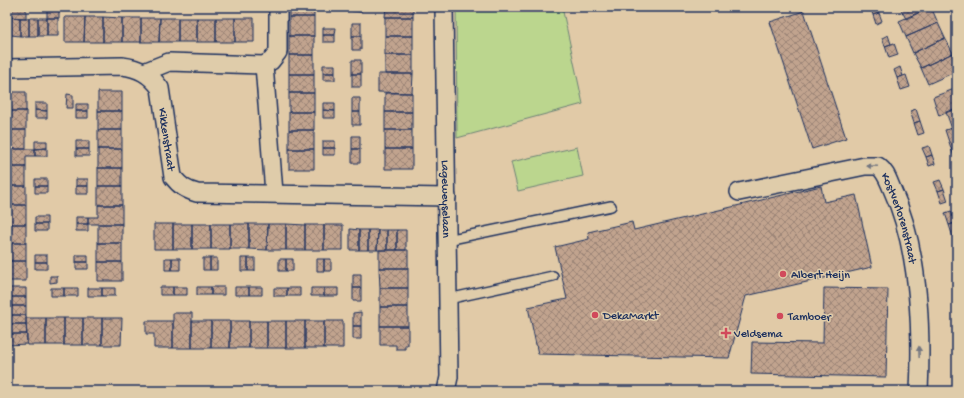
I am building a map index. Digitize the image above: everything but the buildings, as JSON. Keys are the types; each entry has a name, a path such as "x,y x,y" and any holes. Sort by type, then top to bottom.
{"street":[{"path":"144,72 169,62 264,65 271,61 278,52 278,7"},
{"name":"Lageweyselaan","path":"444,7 449,377 446,391"},
{"path":"264,65 274,193"},
{"name":"Kikkenstraat","path":"7,68 122,66 134,68 144,72 153,79 160,88 173,177 179,185 188,191 197,193 274,193 447,197"},
{"name":"Kostverlorenstraat","path":"739,192 865,166 878,166 884,171 901,209 914,270 918,314 919,391"}],"lane":[{"path":"447,240 611,206"},
{"path":"448,299 553,276"}],"green space":[{"path":"456,7 562,7 583,104 457,138"},
{"path":"577,147 583,176 518,191 511,162"}],"place":[{"name":"Albert Heijn","path":"783,274"},
{"name":"DekaMarkt","path":"595,315"},
{"name":"Tamboer","path":"780,316"},
{"name":"Veldsema","path":"726,333"}]}
